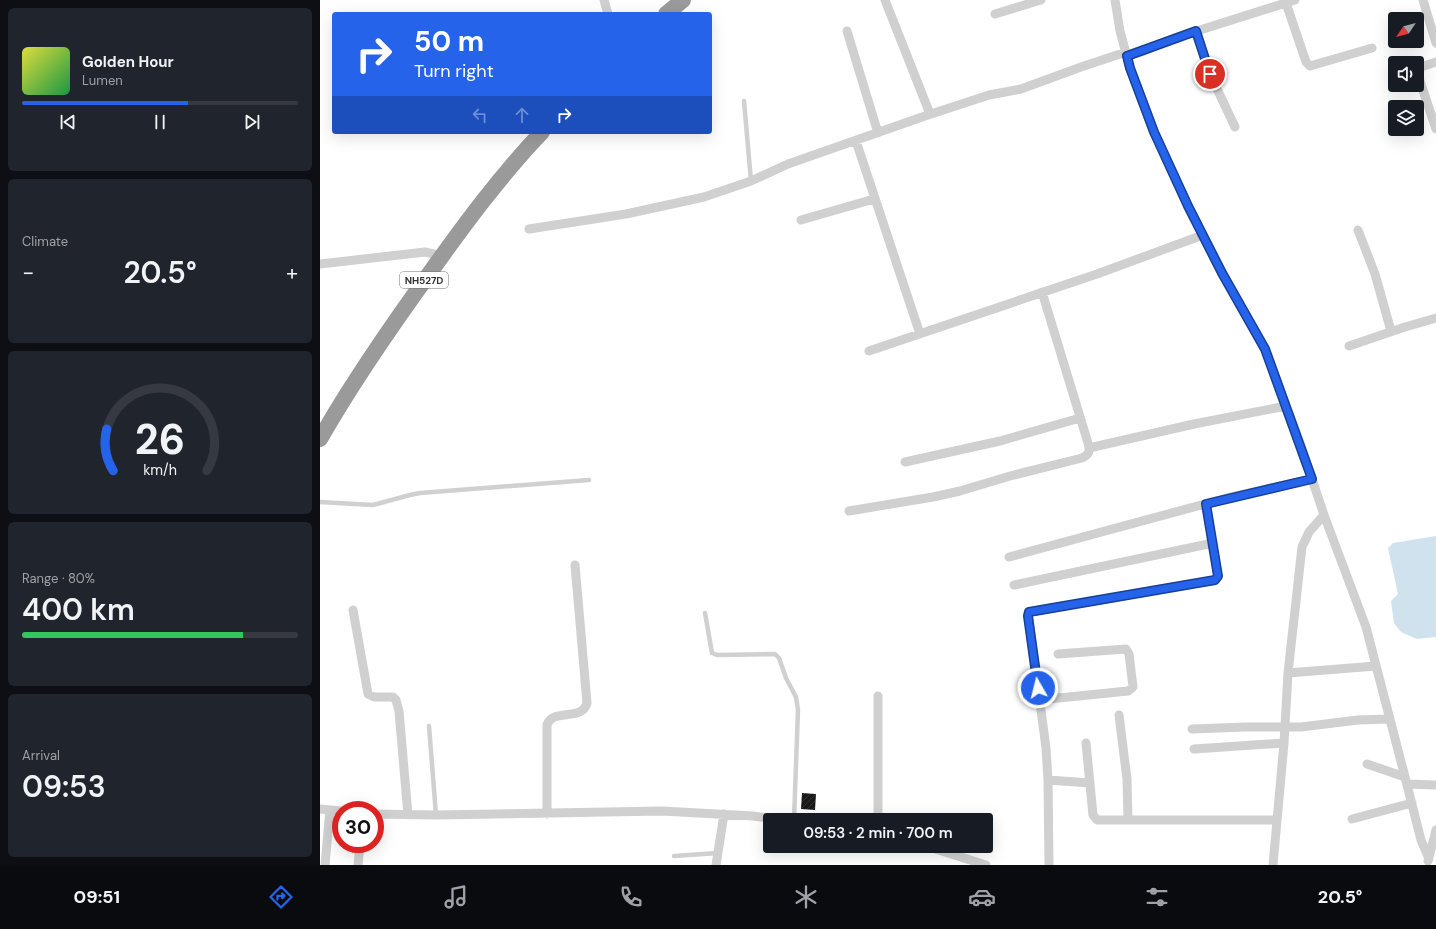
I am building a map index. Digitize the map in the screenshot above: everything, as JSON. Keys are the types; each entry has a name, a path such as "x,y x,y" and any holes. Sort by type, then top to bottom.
{"highway":[{"path":"668,12 683,0"},
{"name":"NH527D","path":"320,439 351,386 460,230 511,165 540,134"}],"street":[{"path":"604,0 607,12"},
{"path":"885,0 930,114"},
{"path":"995,14 1040,0"},
{"path":"1115,0 1120,31 1130,68 1154,132 1188,206 1222,273 1265,349 1286,406 1324,515 1366,627 1421,840 1431,858"},
{"path":"1423,0 1436,43"},
{"path":"529,229 626,214 704,197 751,181 788,164 930,114 990,95 1021,89 1081,67 1291,1 1306,62 1310,66 1372,48"},
{"path":"847,31 878,133"},
{"path":"1196,31 1210,74 1235,127"},
{"path":"1436,62 1421,67 1418,72 1436,129"},
{"path":"856,141 920,334"},
{"path":"801,220 874,199"},
{"path":"1358,230 1375,274 1391,331"},
{"path":"869,351 1097,274 1203,235"},
{"path":"320,264 425,252 442,256"},
{"path":"849,511 960,491 1010,476 1082,458 1088,454 1089,448 1042,292"},
{"path":"1349,346 1391,331 1436,318"},
{"path":"1089,448 1194,424 1286,406"},
{"path":"905,462 1000,441 1080,418"},
{"path":"1009,557 1206,504 1312,479"},
{"path":"1049,865 1046,748 1028,616 1029,612 1215,580 1218,576 1206,504"},
{"path":"1273,865 1284,743 1288,673 1302,548 1309,532 1324,515"},
{"path":"1014,585 1212,543"},
{"path":"547,814 548,722 553,718 581,711 586,707 587,703 575,565"},
{"path":"353,610 368,694 374,697 393,697 398,703 402,732 408,815"},
{"path":"1039,700 1128,691 1133,687 1130,654 1126,649 1058,654"},
{"path":"1288,673 1376,666"},
{"path":"878,696 878,813"},
{"path":"1119,715 1128,783 1128,820"},
{"path":"1192,729 1315,726 1358,720 1390,719"},
{"path":"1086,743 1093,814 1095,818 1099,820 1276,820"},
{"path":"1194,749 1284,743"},
{"path":"1367,764 1406,780 1436,785"},
{"path":"1048,780 1090,783"},
{"path":"1352,819 1412,803"},
{"path":"320,809 330,810 325,865"},
{"path":"384,814 547,814 662,811 763,817"},
{"path":"716,865 724,814"},
{"path":"1431,858 1436,830"},
{"path":"358,865 359,853"},
{"path":"947,853 986,865"},
{"path":"953,855 954,865"}],"lane":[{"path":"744,102 751,181"},
{"path":"320,502 373,505 420,493 589,480"},
{"path":"705,613 712,653 717,655 775,654 779,658 786,678 796,697 798,710 794,813"},
{"path":"430,726 436,815"},
{"path":"674,856 718,853"}],"water":[{"path":"1436,536 1436,637 1417,639 1401,632 1394,623 1391,601 1398,594 1388,548 1393,543"}],"building":[{"path":"802,793 816,794 815,810 801,809"}],"route":[{"path":"1038,688 1028,616 1029,612 1215,580 1218,576 1206,504 1312,479 1265,349 1222,273 1188,206 1154,132 1127,56 1196,31 1210,74"}]}
